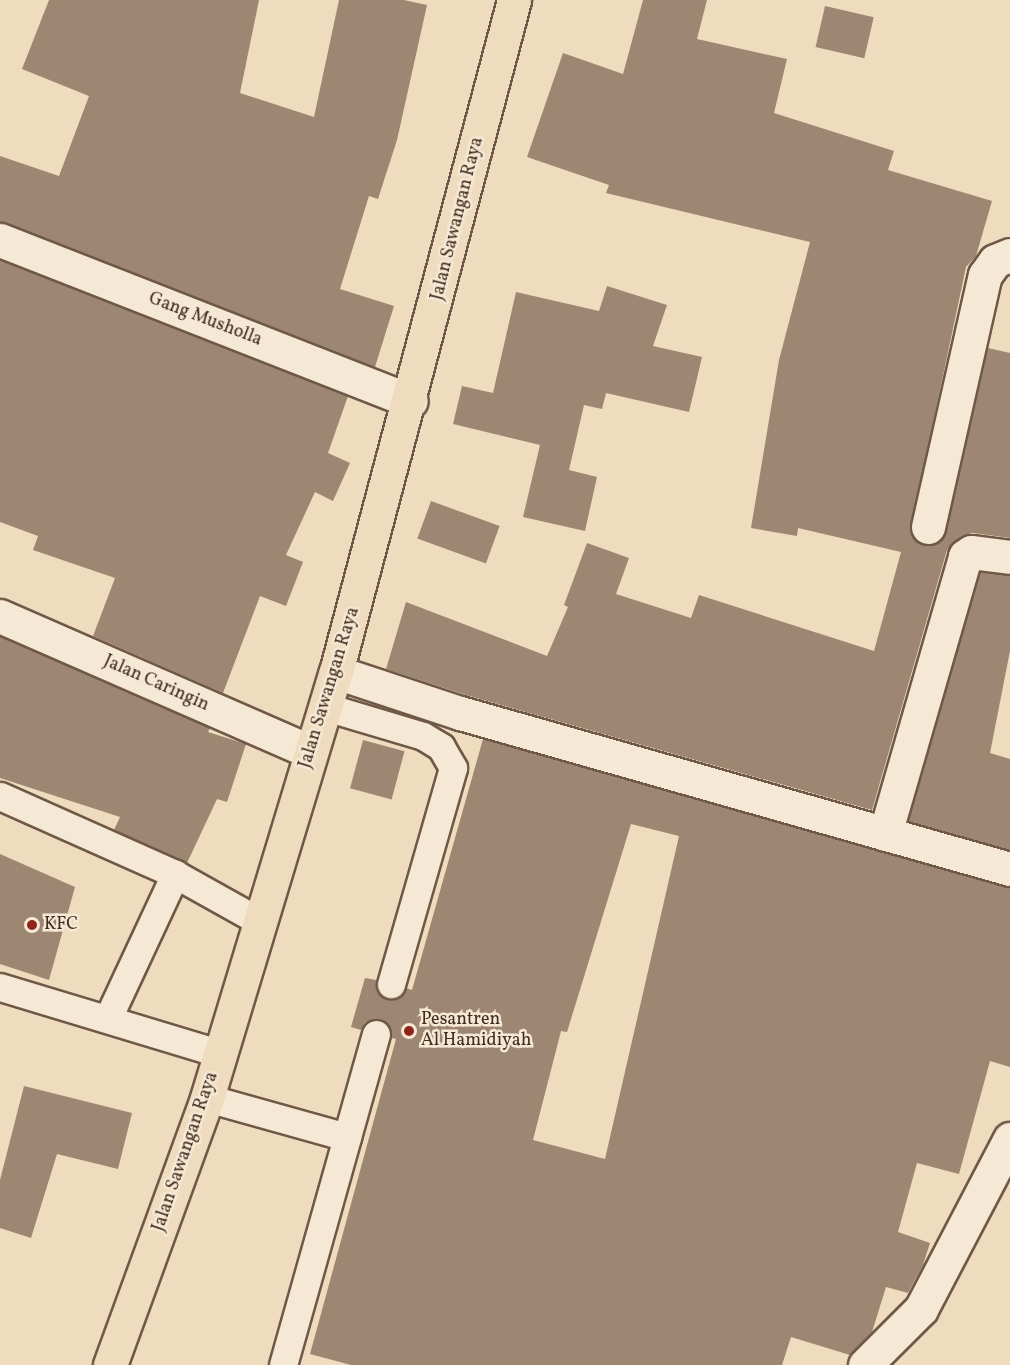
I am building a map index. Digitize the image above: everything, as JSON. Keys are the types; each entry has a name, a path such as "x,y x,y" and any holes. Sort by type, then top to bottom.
{"highway":[{"name":"Jalan Sawangan Raya","path":"110,1365 207,1098 326,707 411,400 514,0"}],"street":[{"name":"Gang Musholla","path":"0,240 411,400"},
{"path":"928,528 985,275 995,261 1010,255"},
{"path":"885,834 965,556 971,552 1010,557"},
{"name":"Jalan Caringin","path":"0,616 311,752"},
{"path":"336,672 459,714 1010,869"},
{"path":"865,1365 921,1309 1010,1139"}],"lane":[{"path":"326,707 423,736 441,747 453,768 391,984"},
{"path":"0,796 175,874 259,921"},
{"path":"108,1018 175,874"},
{"path":"0,987 62,1009 108,1018 219,1053"},
{"path":"283,1365 376,1034"},
{"path":"207,1098 347,1137"}],"building":[{"path":"49,0 259,0 240,93 314,117 339,0 404,0 427,5 397,140 378,199 369,196 340,289 394,306 375,367 0,222 0,156 59,176 89,96 22,69"},
{"path":"643,0 707,0 697,39 787,59 774,113 894,151 888,170 992,201 976,256 966,267 910,532 924,545 941,540 946,532 988,348 1010,353 1010,538 973,533 961,536 947,550 872,810 466,695 386,669 406,602 547,656 568,607 564,605 587,543 629,558 616,594 691,618 699,595 874,651 901,552 798,528 797,536 751,528 779,360 810,242 606,193 609,185 527,157 563,53 623,74"},
{"path":"825,6 874,17 864,58 816,47"},
{"path":"0,260 348,396 328,453 350,463 333,501 315,492 286,555 303,562 286,606 260,596 223,693 93,636 115,578 33,550 38,536 0,522"},
{"path":"607,286 667,305 653,346 702,357 689,412 606,393 602,409 584,405 569,470 597,477 585,531 523,517 540,445 453,424 462,386 493,393 516,292 599,311"},
{"path":"431,501 500,526 486,564 417,539"},
{"path":"980,572 1010,575 1010,651 990,753 1010,759 1010,850 908,821"},
{"path":"0,636 210,728 208,732 246,744 227,802 217,799 187,863 114,830 120,817 0,778"},
{"path":"483,739 1010,887 1010,1067 990,1061 959,1174 917,1163 898,1232 930,1243 923,1265 908,1293 886,1287 872,1332 850,1355 791,1337 782,1365 351,1365 310,1354 396,1039 391,1038 388,1023 380,1019 365,1022 361,1030 351,1027 365,978 376,980 379,994 387,999 401,996 406,988 412,990","holes":["631,824 679,836 605,1159 533,1140 561,1031 567,1032"]},
{"path":"363,740 405,751 392,799 350,788"},
{"name":"KFC","path":"0,854 75,887 49,980 0,964"},
{"path":"24,1086 132,1113 118,1169 57,1154 31,1238 0,1228 0,1180"}],"place":[{"name":"KFC","path":"32,925"},
{"name":"Pesantren Al Hamidiyah","path":"409,1031"}]}
